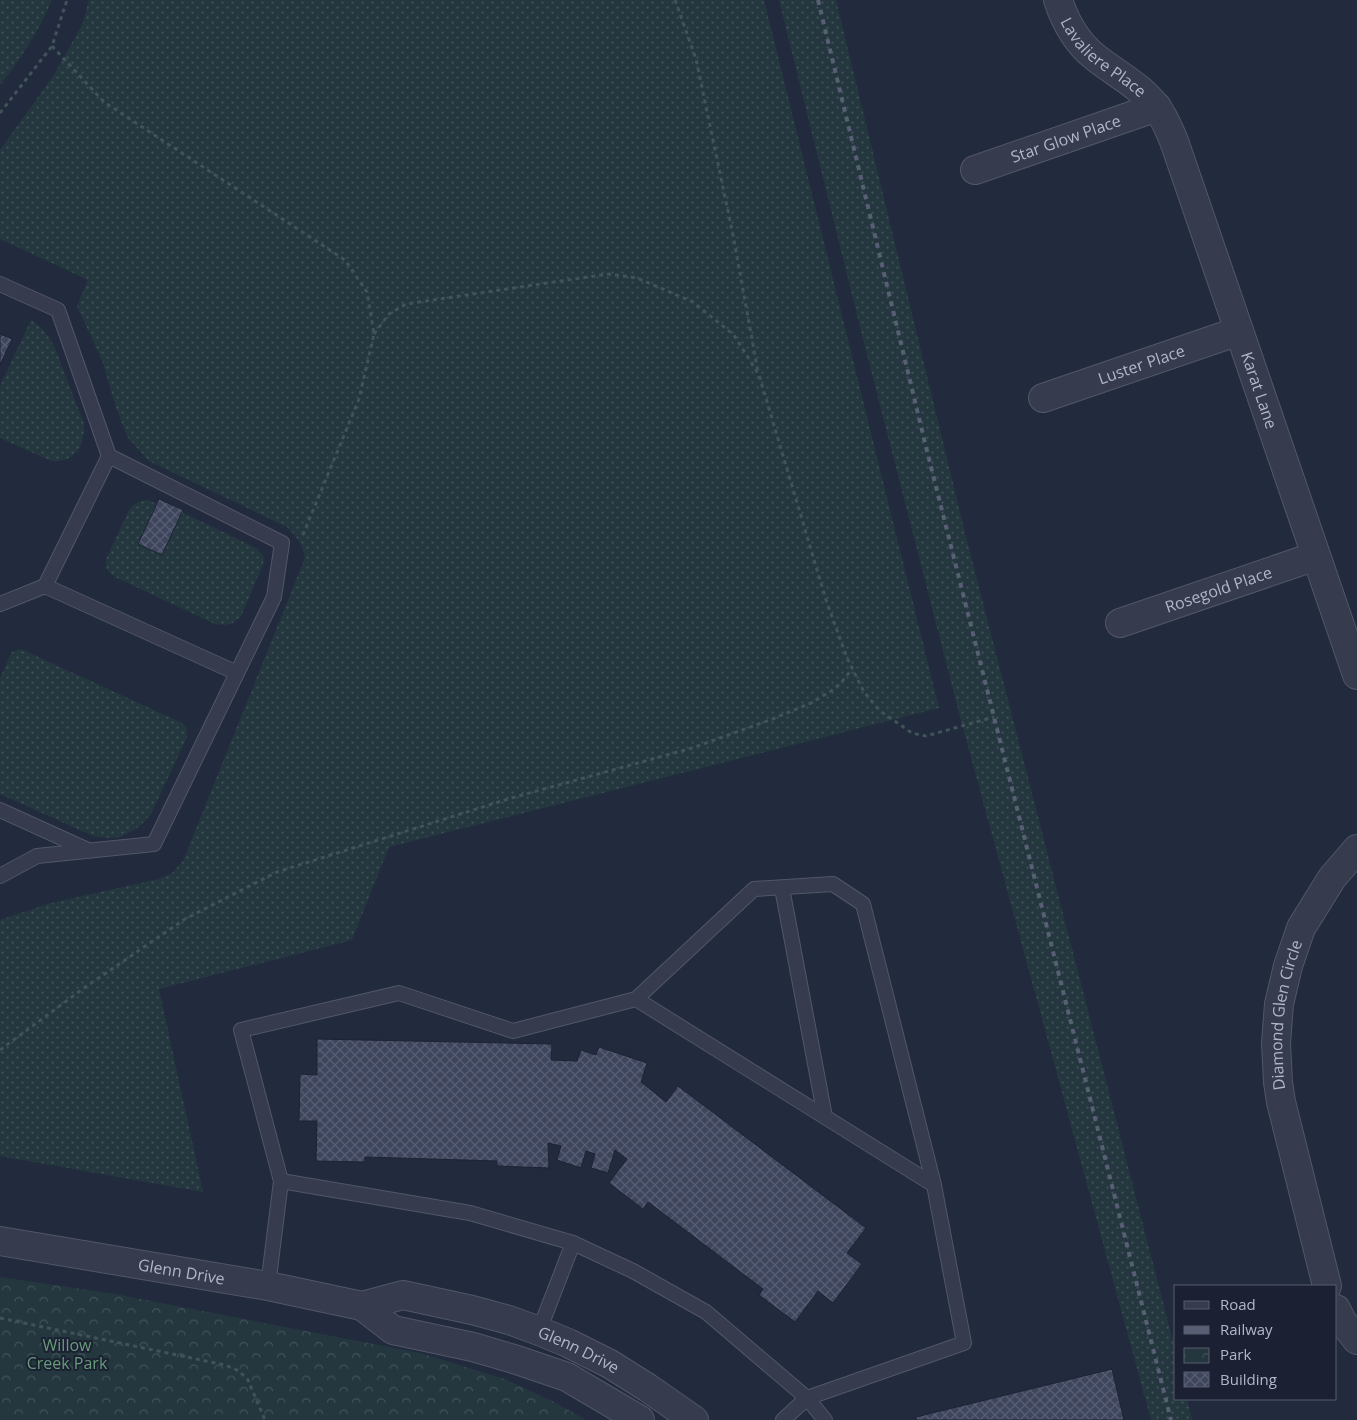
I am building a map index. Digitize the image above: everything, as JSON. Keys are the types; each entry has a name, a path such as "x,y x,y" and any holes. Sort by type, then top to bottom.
{"street":[{"name":"Lavaliere Place","path":"1058,0 1070,27 1081,43 1095,57 1144,93 1157,108"},
{"name":"Star Glow Place","path":"975,170 1157,108"},
{"name":"Karat Lane","path":"1157,108 1174,142 1357,675"},
{"name":"Luster Place","path":"1042,398 1239,331"},
{"name":"Rosegold Place","path":"1120,623 1316,556"},
{"name":"Diamond Glen Circle","path":"1327,1285 1281,1102 1276,1043 1279,1004 1288,966 1302,928 1332,878 1357,849"},
{"name":"Glenn Drive","path":"0,1241 268,1286 362,1306 393,1330 473,1347 567,1377 640,1420"},
{"name":"Glenn Drive","path":"362,1306 403,1295 509,1320 568,1343 610,1364 694,1420"},
{"path":"1337,1311 1342,1321 1357,1340"}],"lane":[{"path":"0,284 58,310 108,456 282,543 274,597 154,844 37,856 0,876"},
{"path":"0,604 45,586 108,456"},
{"path":"45,586 237,673"},
{"path":"0,810 90,851"},
{"path":"268,1286 281,1181 241,1030 399,994 513,1031 636,999 754,889 833,884 863,904 934,1185 964,1343 807,1398 783,1420"},
{"path":"782,888 825,1117"},
{"path":"636,999 934,1185"},
{"path":"281,1181 470,1213 573,1243 633,1271 706,1312 807,1398 825,1420"},
{"path":"539,1331 573,1243"}],"path":[{"path":"0,113 52,46 67,0"},
{"path":"675,0 696,59 734,240 759,375 826,600 847,658 864,692 880,711 912,733 926,736 994,716"},
{"path":"52,46 104,102 345,260 367,292 374,334 359,399 299,544 279,561"},
{"path":"374,334 389,314 406,304 608,274 637,278 693,302 734,335 759,375"},
{"path":"0,1050 84,988 185,919 278,872 508,799 692,748 811,703 831,692 852,669"},
{"path":"0,1318 225,1365 239,1371 248,1380 265,1420"}],"green space":[{"path":"0,0 52,0 29,44 0,85"},
{"path":"89,0 764,0 939,708 389,847 352,940 159,989 203,1192 0,1156 0,920 51,903 159,879 172,873 183,861 305,558 299,541 287,527 149,461 128,438 116,408 102,360 77,306 88,280 0,239 0,150 54,75 83,23"},
{"path":"779,0 836,0 965,533 1174,1345 1174,1400 1187,1400 1192,1420 1151,1420 959,713 862,335"},
{"path":"31,320 45,332 55,348 84,424 83,439 77,452 59,461 51,461 0,438 0,386"},
{"path":"147,500 157,504 138,543 182,512 258,549 264,557 263,565 241,616 235,621 226,625 215,624 110,573 106,567 106,559 129,510 138,502"},
{"path":"21,649 182,723 186,727 187,737 151,814 136,829 120,837 93,836 0,794 0,678 12,652"},
{"name":"Willow Creek Park","path":"0,1277 115,1294 420,1353 505,1379 556,1403 586,1420 0,1420"}],"building":[{"path":"0,334 12,339 0,365"},
{"path":"159,499 183,510 162,555 138,544"},
{"path":"317,1039 552,1044 551,1060 577,1061 581,1050 596,1055 599,1047 647,1063 641,1082 666,1102 678,1086 866,1228 847,1253 862,1264 833,1303 818,1291 795,1322 759,1295 763,1289 648,1202 643,1209 609,1183 627,1159 615,1150 608,1173 591,1168 595,1154 586,1151 581,1168 557,1160 561,1146 548,1143 549,1168 497,1166 497,1161 365,1157 365,1162 316,1161 317,1121 299,1121 300,1074 317,1075"},
{"path":"1112,1369 1124,1420 916,1420 916,1417"}],"railway":[{"path":"818,0 926,447 1171,1420"}]}
